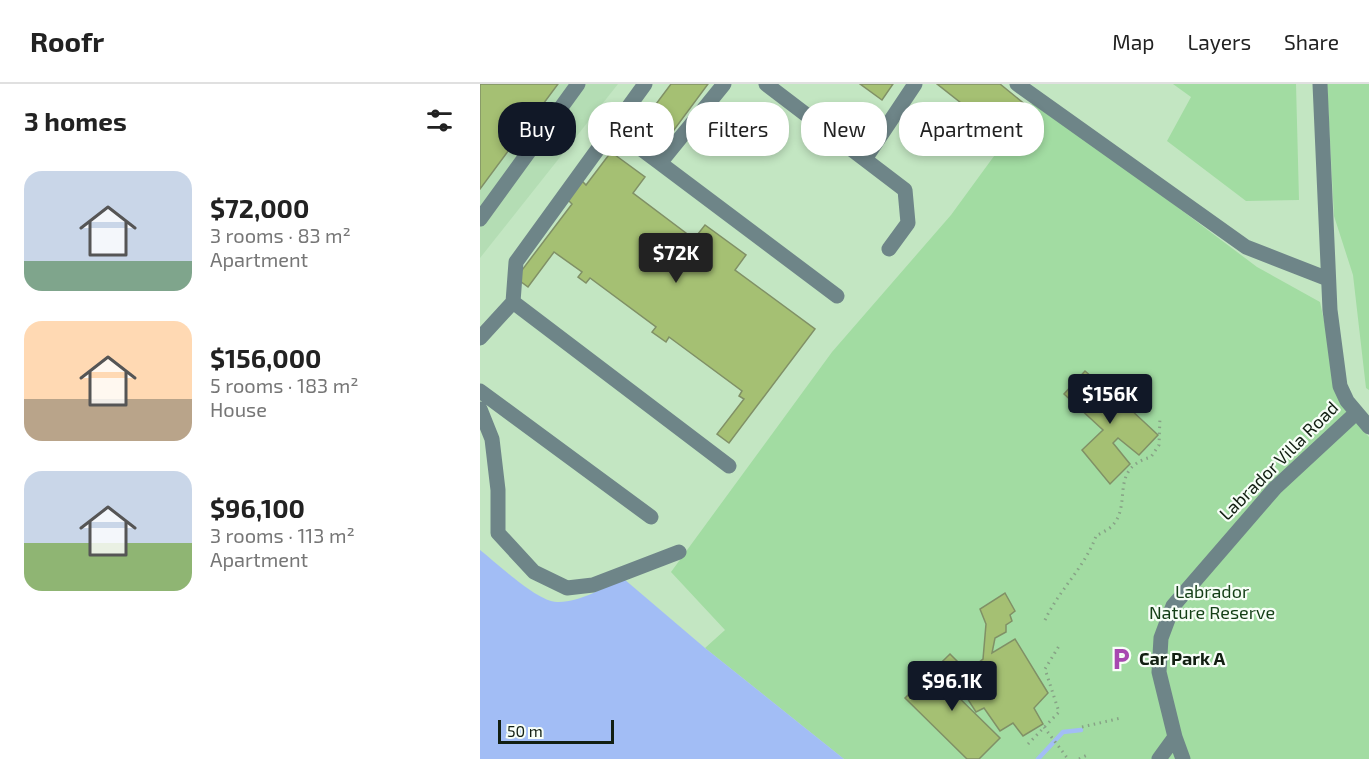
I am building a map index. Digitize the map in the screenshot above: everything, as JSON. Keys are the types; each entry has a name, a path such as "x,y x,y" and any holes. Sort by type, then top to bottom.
{"street":[{"path":"480,219 578,84"},
{"path":"632,102 645,84"},
{"path":"660,163 724,84"},
{"path":"766,84 905,190 908,223 890,249"},
{"path":"865,159 915,84"},
{"path":"1017,84 1246,247 1328,279"},
{"name":"Labrador Villa Road","path":"1183,759 1174,737 1159,672 1161,638 1173,606 1275,488 1356,413 1340,386 1328,279 1320,84"},
{"path":"480,338 513,302 516,262 594,156"},
{"path":"651,156 837,296"},
{"path":"513,302 729,466"},
{"path":"480,391 651,517"},
{"path":"480,409 492,439 498,490 498,533 534,572 567,588 592,585 679,552"},
{"path":"1356,413 1369,427"},
{"path":"1159,759 1174,737"}],"path":[{"path":"1045,620 1055,599 1090,554 1096,536 1112,526 1120,512 1122,486 1126,473 1142,460 1151,457 1159,445 1160,417"},
{"path":"1028,744 1059,712 1045,669 1059,646"},
{"path":"1082,727 1121,718"},
{"path":"1044,727 1068,759"},
{"path":"1079,759 1087,755"}],"shaded area":[{"path":"480,84 618,84 604,102 588,102 588,122 576,137 576,102 498,102 498,156 561,156 480,258"}],"green space":[{"path":"1173,84 1296,84 1299,200 1246,201 1167,141 1191,97"},
{"path":"1327,84 1369,84 1369,390 1366,388 1353,275 1334,216"},
{"name":"Labrador Nature Reserve","path":"1044,107 1257,267 1320,302 1342,405 1369,437 1369,759 844,759 705,648 725,630 671,572 832,352 951,215 994,156 1044,156"}],"water":[{"path":"480,550 528,589 539,596 557,602 583,597 624,579 705,648 844,759 480,759"}],"building":[{"path":"480,84 558,84 545,102 498,102 498,156 505,156 480,189"},
{"path":"671,84 708,84 695,102 686,102 686,114 674,130 674,102 658,102"},
{"path":"860,84 893,84 882,100"},
{"path":"937,84 1000,84 1022,102 960,102"},
{"path":"608,156 616,156 645,177 633,193 694,239 705,225 746,255 735,270 815,329 729,443 717,434 744,399 739,396 742,391 669,337 666,342 652,332 656,327 590,278 586,283 578,277 582,272 554,252 528,287 516,278 572,204 568,200 582,181 586,185"},
{"path":"1085,371 1112,394 1117,389 1133,402 1129,408 1158,435 1139,455 1118,438 1113,443 1130,464 1110,484 1082,450 1103,430 1064,394"},
{"path":"1005,593 1015,611 1010,615 1012,621 1006,625 1006,632 995,638 992,653 1015,639 1048,693 1034,708 1043,724 1023,736 1013,723 1000,731 984,708 976,712 967,698 974,693 964,674 983,659 986,624 980,609"},
{"path":"950,654 963,667 946,685 1000,738 979,759 967,759 905,698"}],"waterway":[{"path":"1038,759 1063,732 1081,730"}],"place":[{"name":"Car Park A","path":"1121,659"}]}
